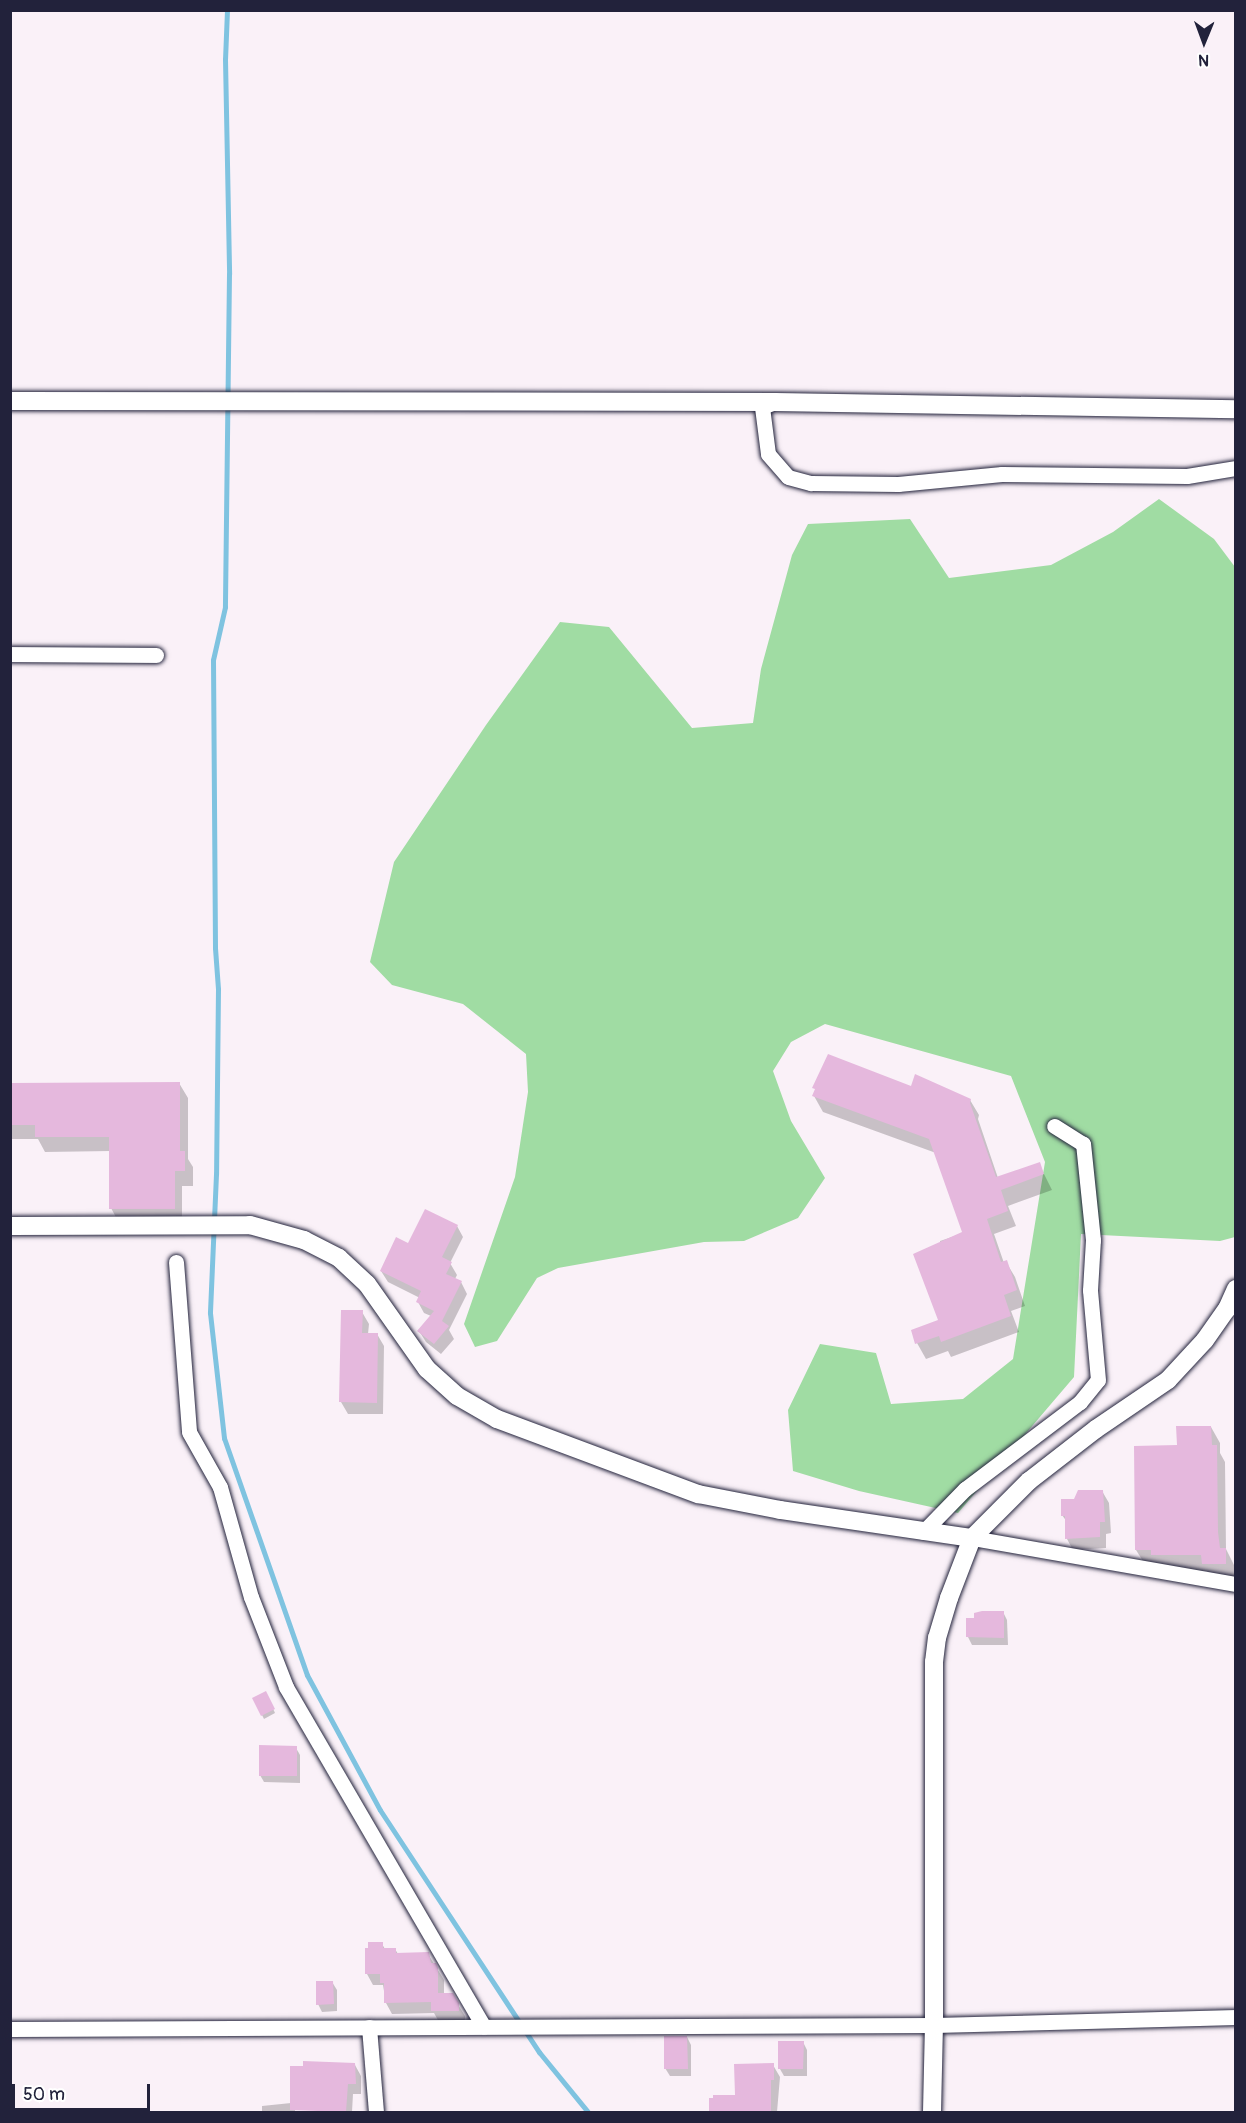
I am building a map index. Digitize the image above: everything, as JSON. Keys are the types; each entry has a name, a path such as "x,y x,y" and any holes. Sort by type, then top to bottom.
{"street":[{"path":"10,401 775,402 1236,409"},
{"path":"775,402 762,407 768,454 788,477 811,483 898,484 1002,474 1187,476 1236,468"},
{"path":"10,654 156,655"},
{"path":"923,1532 965,1489 1080,1402 1098,1380 1090,1290 1093,1240 1083,1144 1054,1126"},
{"path":"10,1226 250,1225 304,1240 339,1258 367,1284 427,1369 457,1396 497,1419 699,1494 780,1510 972,1538 1236,1584"},
{"path":"177,1262 189,1432 220,1487 251,1597 286,1687 484,2027"},
{"path":"932,2112 934,1662 943,1618 972,1538 1029,1481 1096,1429 1168,1380 1205,1340 1227,1309 1236,1289"},
{"path":"10,2029 934,2025 1236,2017"},
{"path":"369,2027 376,2112"}],"green space":[{"path":"1159,499 1214,539 1235,567 1235,1237 1220,1241 1081,1234 1074,1377 958,1513 859,1491 793,1471 788,1410 820,1344 876,1353 891,1404 963,1399 1013,1359 1045,1162 1011,1076 825,1024 791,1042 773,1071 791,1121 825,1178 798,1218 744,1241 704,1242 558,1268 537,1278 497,1341 475,1347 464,1324 515,1177 528,1092 526,1054 463,1004 392,985 370,962 394,862 486,725 560,622 609,627 692,728 753,723 761,669 792,555 808,524 910,519 949,578 1051,565 1113,532"}],"building":[{"path":"828,1054 911,1086 915,1074 971,1099 970,1103 996,1177 1040,1162 1044,1174 1001,1190 1008,1211 987,1219 1001,1262 1007,1260 1017,1290 1004,1295 1011,1316 941,1342 939,1336 915,1344 911,1330 938,1320 913,1254 962,1232 929,1139 812,1096 815,1089 812,1088"},
{"path":"180,1082 180,1151 185,1151 185,1171 175,1171 175,1209 109,1209 109,1137 35,1137 35,1125 10,1125 10,1083"},
{"path":"425,1209 458,1225 442,1257 452,1262 446,1274 462,1281 442,1321 449,1326 434,1344 417,1331 434,1311 416,1302 421,1291 380,1271 396,1237 408,1243"},
{"path":"341,1310 363,1310 362,1333 378,1333 377,1403 339,1402"},
{"path":"1176,1426 1211,1426 1212,1445 1217,1445 1218,1532 1220,1548 1226,1548 1226,1564 1202,1564 1201,1555 1151,1555 1151,1550 1135,1550 1134,1446 1177,1445"},
{"path":"1078,1490 1103,1490 1105,1522 1100,1522 1100,1537 1065,1539 1065,1516 1061,1516 1061,1499 1074,1499"},
{"path":"1004,1611 1004,1638 966,1637 966,1618 974,1618 974,1613"},
{"path":"266,1691 275,1709 261,1716 252,1698"},
{"path":"259,1745 297,1746 297,1776 259,1776"},
{"path":"368,1942 383,1942 383,1948 396,1948 396,1953 429,1952 431,1963 436,1963 438,1968 438,1993 453,1993 459,2003 459,2011 431,2011 431,2002 384,2003 384,1983 380,1983 380,1974 365,1974 365,1948 368,1948"},
{"path":"316,1981 333,1981 334,2004 316,2005"},
{"path":"664,2036 687,2036 688,2069 664,2069"},
{"path":"778,2041 804,2041 803,2069 778,2069"},
{"path":"303,2061 355,2063 356,2084 348,2084 346,2112 290,2110 290,2066 303,2066"},
{"path":"774,2063 774,2080 771,2080 771,2112 709,2112 709,2098 713,2098 713,2095 735,2095 734,2064"}],"waterway":[{"path":"227,10 225,59 229,274 225,607 213,660 215,948 218,989 216,1174 210,1313 224,1438 307,1675 380,1810 539,2052 588,2112"}]}
